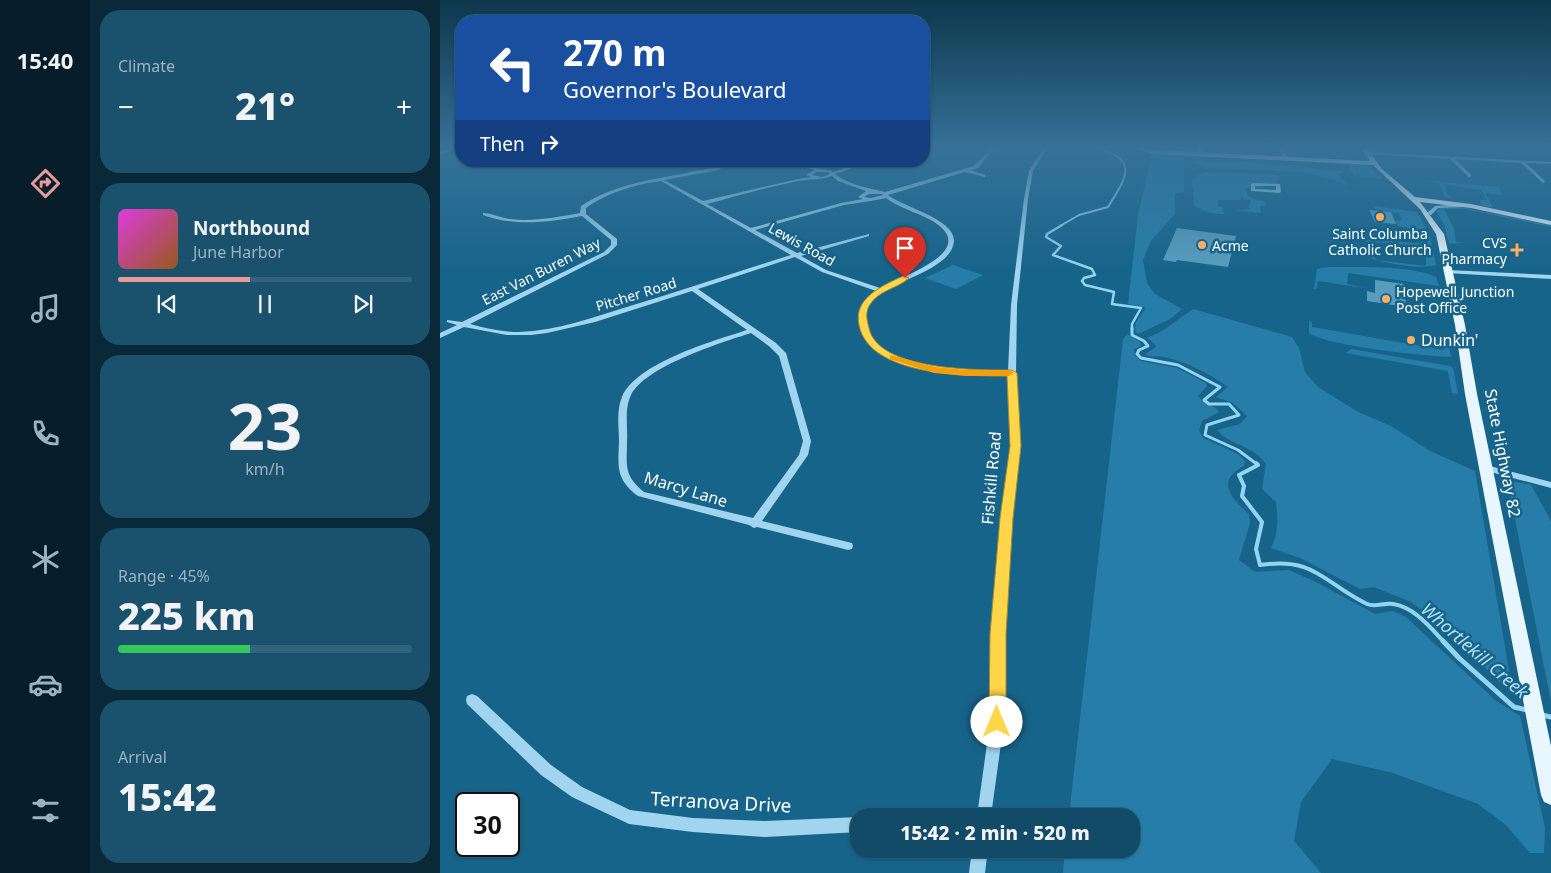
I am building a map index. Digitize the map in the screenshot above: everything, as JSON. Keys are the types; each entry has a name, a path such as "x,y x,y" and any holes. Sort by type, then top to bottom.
{"main road":[{"name":"State Highway 82","path":"1402,188 1429,214 1440,234 1460,325 1468,378 1551,795"},
{"path":"1415,199 1471,206 1551,223"}],"street":[{"name":"East Van Buren Way","path":"464,324 606,253 614,245 614,239 583,214 584,205 600,195 633,188"},
{"name":"Lewis Road","path":"675,188 797,256 845,280 880,290"},
{"path":"703,204 767,188"},
{"path":"848,188 869,200 884,202 938,224"},
{"path":"861,188 872,192"},
{"path":"843,204 872,192 899,188"},
{"path":"751,230 843,204 869,200 901,188"},
{"name":"Fishkill Road","path":"985,808 997,722 998,634 1006,518 1016,446 1012,373 1014,305 1028,188"},
{"path":"1253,188 1253,190 1279,192 1278,188"},
{"path":"878,192 886,195 892,201 936,220 949,234 951,241 949,249 942,258 930,266 880,290 866,304 861,315 866,336 876,347 892,357 934,370 966,373 1012,373"},
{"path":"1429,214 1440,206 1471,206"},
{"path":"485,214 510,221 529,222 583,214"},
{"name":"Pitcher Road","path":"449,321 492,332 515,334 546,331 591,320 825,246 867,235"},
{"path":"1448,272 1551,277"},
{"path":"694,289 773,344 783,355 807,441 799,462 754,524"},
{"path":"440,336 464,324"},
{"name":"Marcy Lane","path":"752,330 661,365 632,387 626,394 622,472 627,484 641,494 754,524 848,546"},
{"path":"1486,468 1551,485"},
{"name":"Terranova Drive","path":"472,700 546,770 577,792 629,816 693,825 765,829 850,824"},
{"path":"977,873 979,858"}],"shaded area":[{"path":"1144,188 1184,188 1184,192 1175,193 1175,214 1151,241 1143,260 1147,283 1155,294 1182,309 1170,319 1138,334 1135,331 1136,322 1146,308 1128,304 1138,215"},
{"path":"1245,188 1248,196 1266,203 1265,206 1260,206 1261,213 1235,210 1249,209 1249,205 1256,206 1250,205 1250,200 1243,200 1242,194 1241,200 1218,200 1218,206 1223,207 1224,214 1212,213 1194,205 1193,192 1195,190 1193,189 1248,188"},
{"path":"1441,188 1446,188 1446,192 1452,197 1445,197"},
{"path":"1466,188 1499,188 1502,195 1485,193 1493,207 1481,206 1480,200 1487,200 1481,190"},
{"path":"1374,206 1417,212 1430,236 1436,265 1421,267 1377,260 1426,266 1426,253 1421,249 1407,245 1365,242 1373,234 1384,240 1422,244 1421,242 1426,241 1415,229 1398,226 1395,221 1402,220 1399,213 1375,209"},
{"path":"1460,207 1551,225 1551,227 1465,209 1444,209 1454,229 1456,242 1463,243 1449,244 1445,226 1436,211 1441,208"},
{"path":"1366,256 1374,256 1376,260 1372,259"},
{"path":"953,265 983,275 956,289 925,278"},
{"path":"1329,267 1413,270 1436,277 1439,286 1348,273 1347,284 1365,288 1318,281 1316,289 1314,289 1317,269"},
{"path":"1193,309 1292,337 1299,348 1305,372 1318,387 1358,412 1391,426 1430,451 1475,471 1513,694 1449,631 1411,602 1374,587 1360,589 1300,558 1271,548 1277,531 1277,514 1276,502 1262,489 1266,464 1254,452 1228,439 1217,430 1240,424 1247,416 1233,403 1216,397 1228,387 1213,377 1181,362 1145,354 1156,347 1147,338 1162,331"},
{"path":"1309,321 1312,322 1312,327 1444,350 1441,338 1438,337 1448,339 1451,357 1420,355 1355,346 1319,338 1309,333"},
{"path":"1127,334 1140,342 1141,346 1134,349 1135,356 1141,361 1177,368 1206,383 1207,386 1198,396 1219,412 1202,421 1199,430 1203,438 1238,454 1245,461 1244,466 1235,472 1228,484 1232,496 1249,514 1250,523 1239,560 1255,572 1289,570 1318,583 1375,614 1393,611 1406,617 1496,701 1520,716 1545,828 1544,853 1530,853 1505,824 1478,804 1393,773 1332,759 1301,802 1294,841 1321,873 1063,873 1064,858 1140,858 1140,808 1070,808 1123,340"},
{"path":"1351,349 1450,366 1453,368 1458,394 1452,393 1448,371 1346,353"},
{"path":"1515,482 1531,485 1551,521 1551,702 1508,484"}],"building":[{"name":"Saint Columba Catholic Church","path":"1369,210 1391,212 1396,224 1375,222"},
{"name":"Acme","path":"1177,228 1236,236 1228,267 1163,260"},
{"path":"1375,280 1404,284 1406,307 1367,301 1367,291 1375,293"}],"waterway":[{"name":"Whortlekill Creek","path":"1060,226 1079,215 1108,207 1120,188"},
{"name":"Whortlekill Creek","path":"1062,225 1047,234 1046,237 1061,246 1053,255 1092,269 1095,275 1084,278 1082,281 1085,285 1114,292 1112,304 1141,308 1132,324 1132,335 1144,341 1148,346 1139,350 1137,354 1141,358 1178,365 1220,387 1204,400 1209,404 1229,404 1239,415 1207,425 1205,435 1238,450 1258,465"},
{"name":"Whortlekill Creek","path":"1258,465 1239,475 1244,486 1242,496 1262,522 1256,549 1260,565 1279,563 1307,568 1367,604 1401,606 1421,618 1444,642"},
{"name":"Whortlekill Creek","path":"1443,641 1459,658 1514,707 1527,710"},
{"name":"Whortlekill Creek","path":"1542,715 1551,717"}],"slow traffic":[{"path":"894,357 934,370 966,373 1009,373"}],"place":[{"name":"Saint Columba Catholic Church","path":"1380,217"},
{"name":"Acme","path":"1202,245"},
{"name":"CVS Pharmacy","path":"1517,250"},
{"name":"Hopewell Junction Post Office","path":"1386,299"},
{"name":"Dunkin'","path":"1411,340"}],"route":[{"path":"905,278 880,290 866,304 861,315 862,326 866,336 876,347 892,357 934,370 966,373 1012,373 1016,446 1006,518 998,634 997,722"}]}
